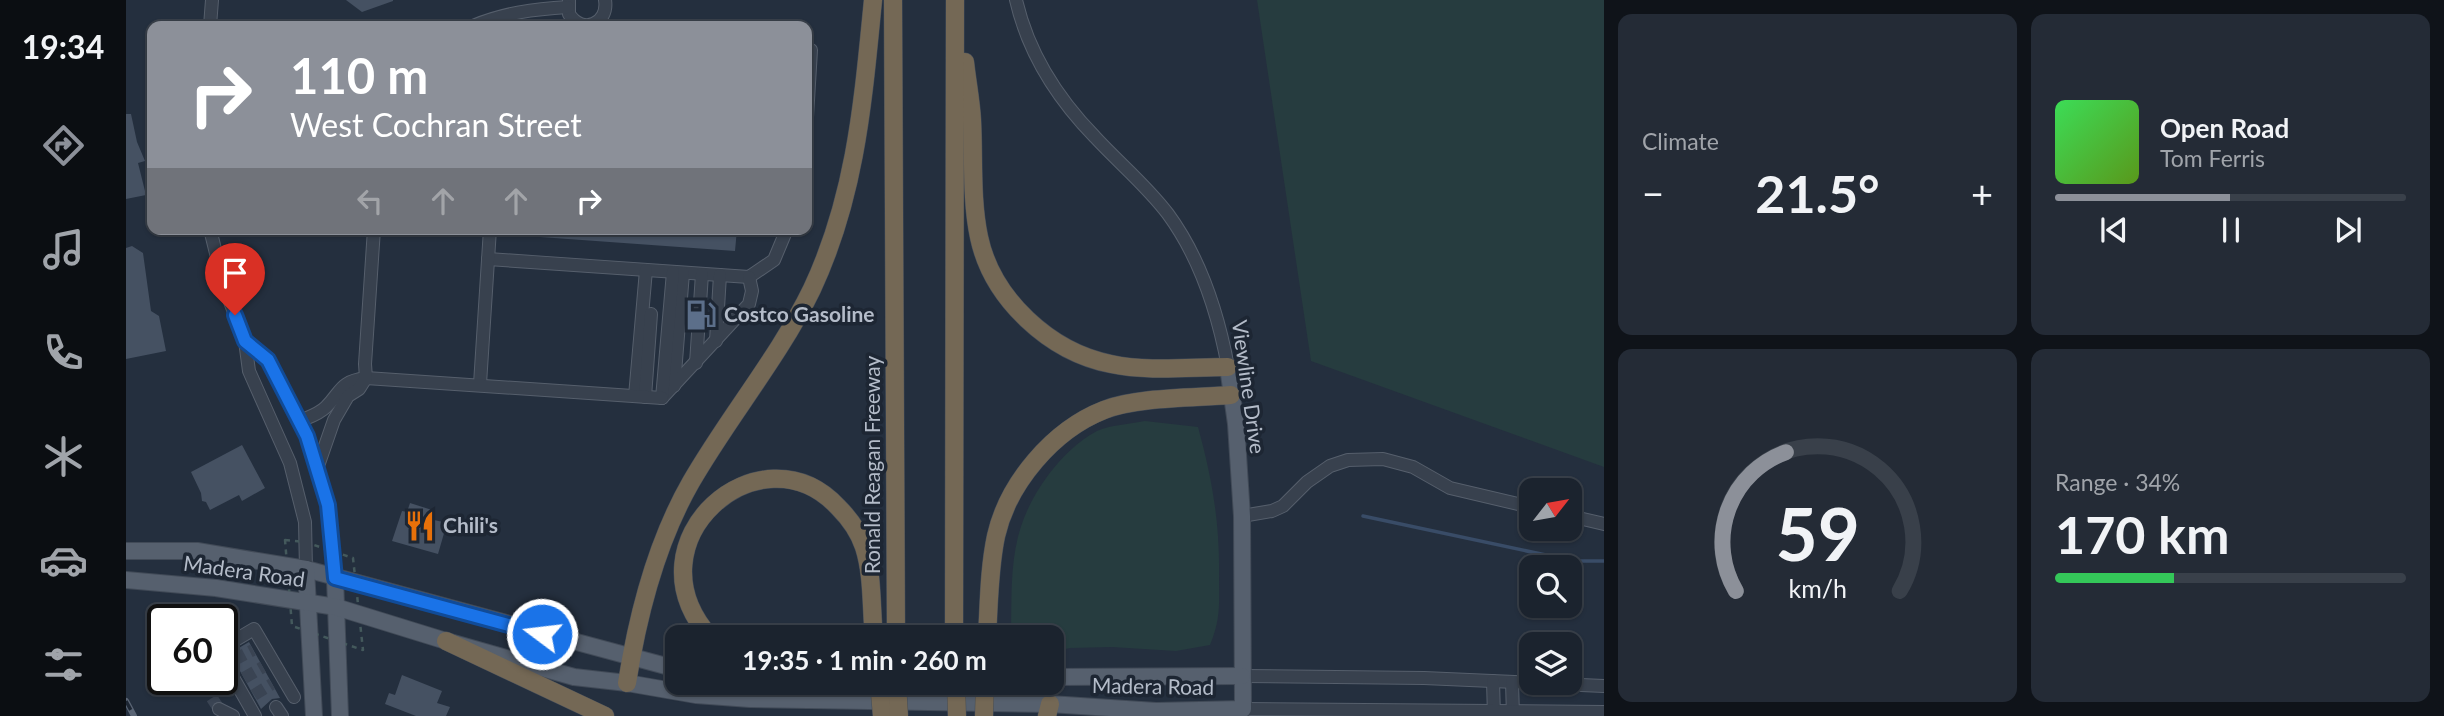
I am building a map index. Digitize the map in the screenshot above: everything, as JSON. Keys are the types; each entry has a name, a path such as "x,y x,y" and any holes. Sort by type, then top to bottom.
{"highway":[{"path":"627,683 661,543 691,482 792,326 832,242 854,165 864,102 873,0"},
{"name":"Ronald Reagan Freeway","path":"893,0 895,625"},
{"path":"956,0 972,118 973,192 979,238 987,265 1003,291 1030,321 1058,344 1108,364 1130,367 1228,367"},
{"path":"954,625 956,0"},
{"path":"988,625 992,561 1002,517 1021,482 1046,450 1083,421 1105,410 1135,403 1231,395"},
{"path":"700,625 687,602 683,563 694,528 706,511 721,497 750,483 786,480 803,483 830,497 857,531 867,562 873,625"},
{"path":"446,641 605,716"},
{"path":"880,695 882,716"},
{"path":"898,695 899,716"},
{"path":"956,695 957,716"},
{"path":"984,716 985,695"}],"main road":[{"name":"Viewline Drive","path":"1228,367 1236,424 1242,516 1243,709"},
{"name":"Madera Road","path":"126,551 197,551 306,569 665,666"},
{"path":"306,569 314,716"},
{"path":"335,578 340,716"},
{"name":"Madera Road","path":"126,580 216,587 336,607 574,677 696,695 1049,710 1243,709"},
{"name":"Madera Road","path":"1064,677 1242,676"}],"street":[{"path":"210,21 212,0"},
{"path":"598,21 605,14 605,0"},
{"name":"Viewline Drive","path":"1016,0 1028,36 1055,89 1074,115 1147,189 1185,240 1220,323 1228,367"},
{"path":"485,21 527,10 568,4 575,21"},
{"path":"211,235 224,286 245,341 249,371 280,436 299,492 304,522 306,569"},
{"path":"318,466 334,420 348,396 359,389 366,378 374,235"},
{"path":"480,384 490,235"},
{"path":"488,259 749,277 774,260 784,235"},
{"path":"687,273 720,337"},
{"path":"687,273 699,358"},
{"path":"678,381 687,273"},
{"path":"649,397 687,273"},
{"path":"649,397 687,273"},
{"path":"300,421 328,406 337,391 352,380 366,378 649,397 678,381 749,304 752,291 749,277"},
{"path":"245,341 268,360 300,421 318,466 328,505 335,578"},
{"path":"1242,516 1272,511 1283,506 1307,482 1330,466 1348,460 1383,458 1412,467 1450,488 1519,504"},
{"path":"1582,519 1604,524"},
{"path":"238,642 254,629 258,647 268,665 278,681 294,697"},
{"path":"238,676 250,697 255,716"},
{"name":"Madera Road","path":"1242,676 1424,678 1604,686"},
{"path":"1493,681 1494,713"},
{"path":"1512,682 1513,714"},
{"path":"219,709 233,716"},
{"name":"Madera Road","path":"1243,709 1513,714 1604,712"}],"green space":[{"path":"1257,0 1604,0 1604,467 1311,361"},
{"path":"1145,421 1198,427 1211,483 1219,556 1219,611 1210,645 1176,651 1112,647 1064,649 1064,625 1011,625 1015,551 1026,513 1059,462 1090,435 1108,427"}],"building":[{"path":"346,0 393,0 393,1 362,12"},
{"path":"126,114 131,114 137,142 145,161 138,163 146,195 126,199"},
{"path":"540,235 736,235 735,251"},
{"path":"132,246 143,253 151,311 159,316 166,351 126,359 126,248"},
{"path":"242,445 265,488 242,501 239,495 210,510 206,502 202,501 191,472"},
{"name":"Chili's","path":"410,503 432,510 430,519 447,523 438,554 392,541 402,511 407,512"},
{"path":"249,642 280,698 272,699 261,709 238,667 238,648"},
{"path":"402,675 442,691 437,703 450,707 446,716 416,716 385,704 389,693 395,695"}],"waterway":[{"path":"1363,516 1574,561 1604,561"}],"tunnel":[{"path":"238,658 253,650"},
{"path":"244,678 263,667"},
{"path":"254,695 272,684"},
{"path":"210,695 219,709"}],"railway":[{"path":"126,701 134,716"}],"place":[{"name":"Costco Gasoline","path":"701,315"},
{"name":"Chili's","path":"420,526"}],"route":[{"path":"235,315 245,341 268,360 307,436 328,505 335,578 542,634"}]}
